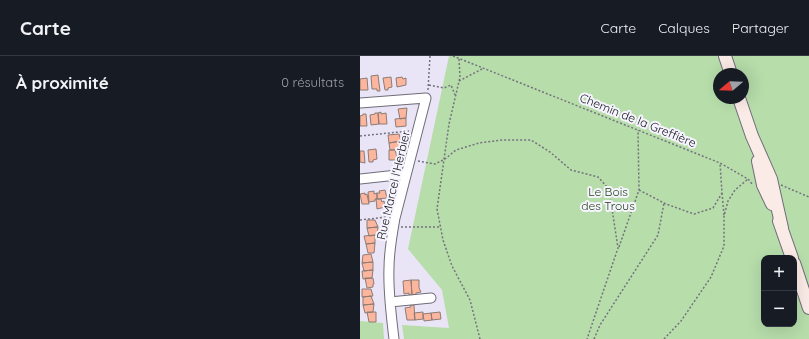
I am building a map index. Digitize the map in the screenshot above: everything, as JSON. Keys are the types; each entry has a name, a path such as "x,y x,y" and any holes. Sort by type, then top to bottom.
{"main road":[{"path":"725,56 729,68"},
{"path":"741,104 791,255"},
{"path":"797,272 809,308"}],"street":[{"path":"360,103 426,98"},
{"name":"Rue Marcel l'Herbier","path":"394,339 390,302 389,269 394,223 426,98"},
{"path":"360,179 406,174"},
{"path":"390,302 431,298"}],"path":[{"path":"426,98 429,85 430,56"},
{"name":"Chemin de la Greffière","path":"453,56 720,162 748,179 756,186 767,182 778,184 809,197"},
{"path":"460,59 459,81 449,124 437,209 443,240 452,266 470,300 480,339"},
{"path":"459,81 483,68"},
{"path":"429,85 444,88 451,85 455,94"},
{"path":"587,339 639,190 638,130"},
{"path":"360,136 410,131 417,132"},
{"path":"410,160 435,164 445,159 456,150 479,143 503,140 531,140 550,152 571,170 598,177 610,189 618,248"},
{"path":"664,339 680,321 710,277 724,246 724,216 720,162"},
{"path":"724,216 728,201 735,190 748,179"},
{"path":"639,190 664,203 694,214 713,208 722,193"},
{"path":"594,339 600,325 658,236 664,203"},
{"path":"360,220 386,217 394,223 441,227"}],"green space":[{"name":"Le Bois des Trous","path":"449,56 809,56 809,339 404,339 402,325 449,328 442,290 408,249"},
{"path":"360,321 383,323 384,339 360,339"}],"building":[{"path":"378,75 380,91 377,91 377,89 372,89 371,76"},
{"path":"391,77 392,87 385,90 383,78"},
{"path":"402,77 403,79 406,78 406,85 397,87 396,78"},
{"path":"367,78 368,90 360,90 360,79"},
{"path":"407,108 406,118 400,119 398,109"},
{"path":"381,112 381,114 386,113 387,124 379,124 378,113"},
{"path":"378,113 379,124 371,125 370,115"},
{"path":"366,114 367,126 360,126 360,116"},
{"path":"406,118 406,126 396,127 395,119"},
{"path":"399,134 401,141 389,143 388,135"},
{"path":"401,141 400,149 390,150 389,143"},
{"path":"376,149 377,159 373,160 373,162 369,162 368,150"},
{"path":"389,150 395,150 398,160 389,160"},
{"path":"360,151 364,151 365,163 360,162"},
{"path":"385,190 387,198 377,199 377,193"},
{"path":"374,191 374,194 377,193 377,199 369,202 368,192"},
{"path":"365,193 365,195 367,194 369,204 362,204 360,194"},
{"path":"376,199 381,199 382,202 384,201 385,207 377,209"},
{"path":"367,220 375,220 378,227 367,228"},
{"path":"378,227 377,235 369,236 367,228"},
{"path":"375,235 375,243 366,244 364,236"},
{"path":"375,243 374,253 368,253 366,244"},
{"path":"371,254 373,262 362,263 363,255"},
{"path":"373,262 373,270 364,271 362,263"},
{"path":"373,270 372,278 363,279 362,271"},
{"path":"365,278 373,278 373,287 367,288"},
{"path":"411,280 419,280 419,288 421,292 416,293 416,295 412,295"},
{"path":"411,280 412,295 409,295 409,293 404,294 403,281"},
{"path":"362,289 371,289 373,296 362,297"},
{"path":"371,296 374,304 363,305 363,297"},
{"path":"374,304 373,312 365,313 363,305"},
{"path":"410,305 414,305 415,320 407,320 405,308 411,307"},
{"path":"367,312 376,312 376,322 369,322"},
{"path":"423,312 423,319 415,320 414,313"},
{"path":"440,312 441,319 432,320 431,313"},
{"path":"431,313 432,320 424,321 423,314"}]}
